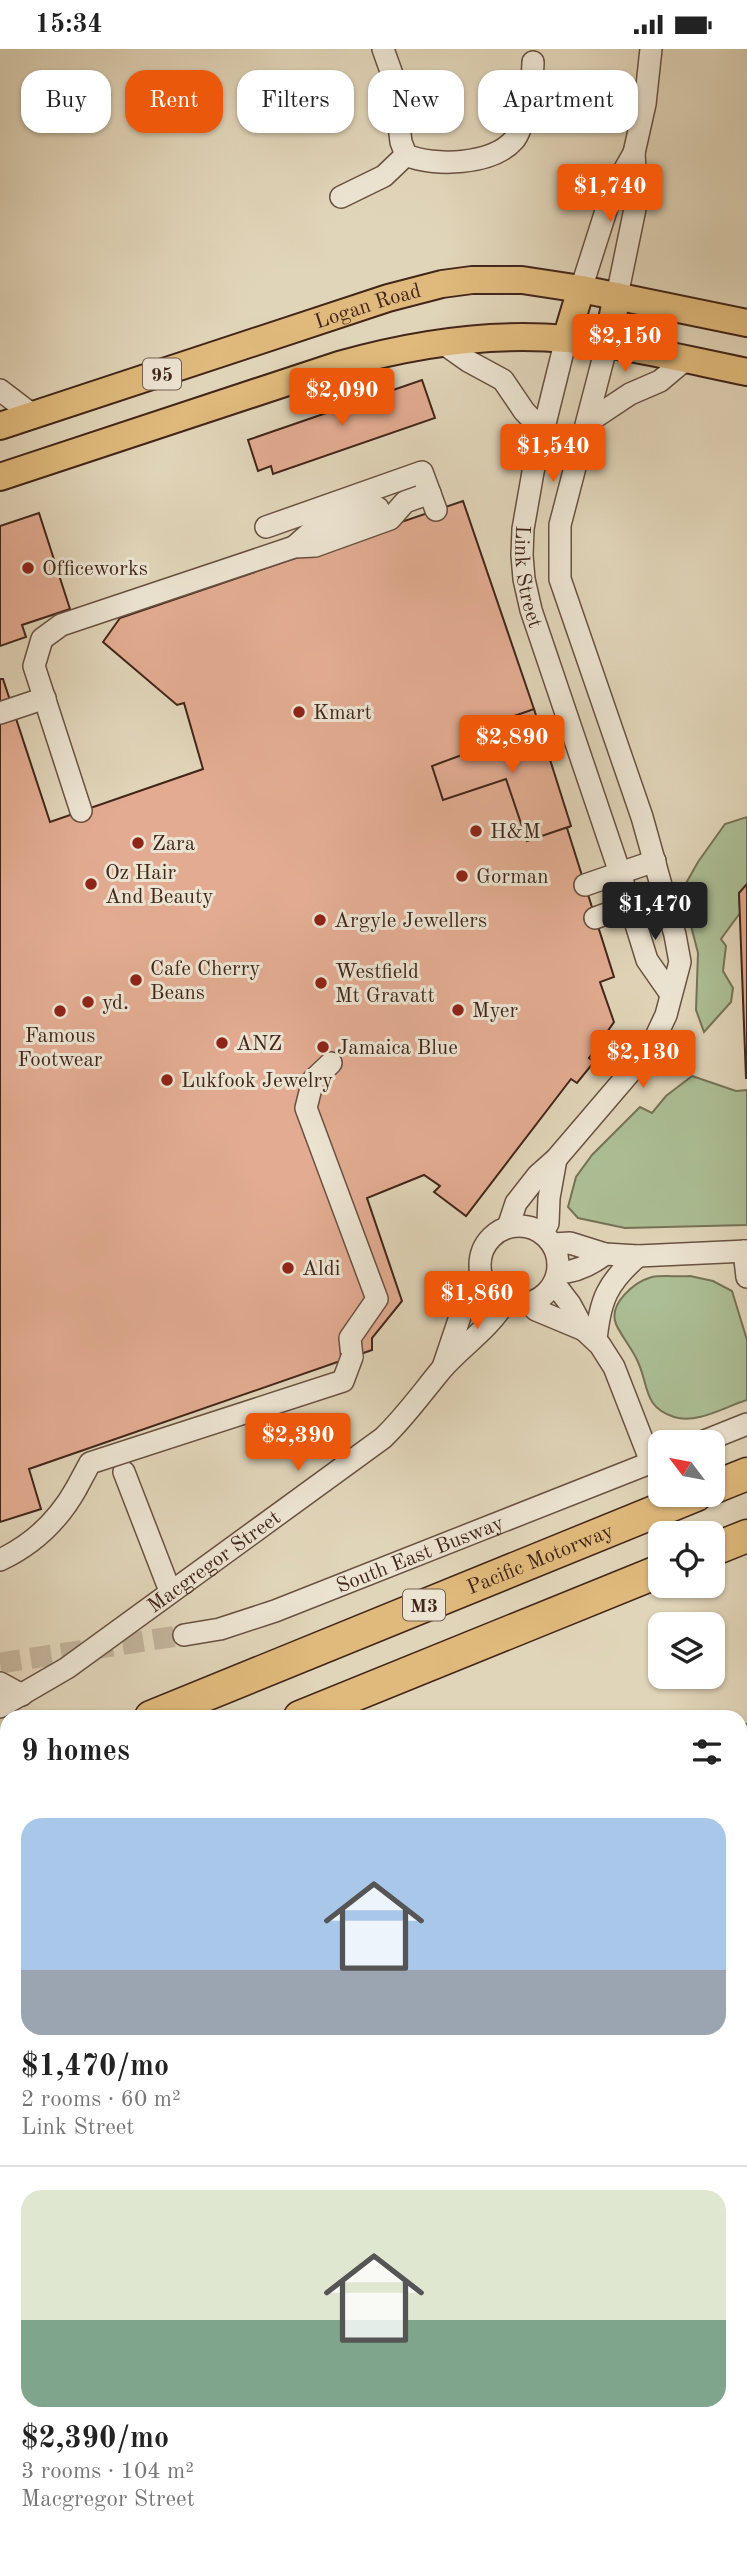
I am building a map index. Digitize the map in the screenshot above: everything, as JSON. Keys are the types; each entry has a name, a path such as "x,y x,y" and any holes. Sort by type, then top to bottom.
{"highway":[{"path":"725,1483 747,1474"},
{"name":"Pacific Motorway","path":"168,1710 667,1507"},
{"path":"725,1545 747,1536"},
{"path":"317,1710 648,1576"}],"main road":[{"name":"Logan Road","path":"0,426 416,289 442,283 535,281 747,323"},
{"name":"Link Street","path":"566,339 581,289"},
{"name":"Link Street","path":"607,344 617,296"},
{"name":"95","path":"0,477 339,365 441,342 509,337 566,339 607,344 747,372"}],"street":[{"path":"383,49 393,77 405,155"},
{"name":"Link Street","path":"617,296 637,199 634,153 645,104 651,49"},
{"path":"405,155 459,163 504,149 516,139 520,129 533,75 533,62"},
{"name":"Link Street","path":"581,289 612,192 634,153"},
{"path":"341,197 384,176 405,155"},
{"name":"Link Street","path":"566,339 543,431 523,529 523,579 647,960 670,993"},
{"path":"441,342 503,380 524,411 543,431"},
{"name":"Link Street","path":"508,1227 516,1203 538,1175 556,1159 650,1049 663,1023 680,962 664,893 629,778 560,579 560,526 607,344"},
{"path":"587,422 630,394 660,381 685,360"},
{"path":"0,390 34,416"},
{"path":"81,811 34,666 42,639 61,625 294,547 315,547 390,519 405,502 433,501 422,472 265,527"},
{"path":"294,547 312,531 378,508"},
{"path":"6,711 45,698"},
{"path":"584,885 655,861"},
{"path":"595,918 664,893"},
{"path":"0,1560 40,1535 57,1519 76,1489 91,1455 343,1381 352,1357 350,1338 377,1299 306,1108 313,1080 331,1063"},
{"path":"556,1159 549,1198 548,1223 548,1239 559,1263 556,1278 548,1292 529,1303 505,1302 495,1296 481,1275 483,1251 498,1232 508,1227 520,1226 548,1239 605,1254 638,1256 746,1251 747,1276"},
{"path":"556,1278 593,1264 605,1254"},
{"path":"529,1303 536,1310 590,1335 609,1287 620,1272 638,1256"},
{"name":"Macgregor Street","path":"442,1369 470,1287 481,1275"},
{"name":"South East Busway","path":"556,1278 590,1335 606,1354 624,1387 648,1442"},
{"name":"Macgregor Street","path":"0,1707 67,1668 383,1437 416,1404 442,1369 496,1317 505,1302"},
{"path":"725,1433 747,1424"},
{"name":"South East Busway","path":"184,1635 220,1629 275,1611 648,1464"},
{"path":"124,1472 170,1591"},
{"path":"0,1683 22,1695"}],"green space":[{"path":"747,817 747,884 739,893 740,913 721,939 726,946 723,971 733,988 731,1002 704,1032 696,1010 698,953 686,906 685,885 725,824"},
{"path":"692,1076 736,1091 747,1090 747,1225 625,1228 578,1218 568,1207 576,1177 592,1155 640,1107 652,1113 666,1096"},
{"path":"656,1276 690,1276 713,1281 732,1291 747,1340 747,1400 702,1417 683,1419 664,1413 652,1402 638,1362 618,1329 615,1316 624,1295 645,1280"}],"building":[{"path":"422,380 435,418 273,474 271,466 258,471 248,440"},
{"name":"Westfield Mt Gravatt","path":"463,501 571,826 567,828 614,977 600,982 614,1022 589,1058 594,1062 577,1083 571,1079 466,1216 434,1192 440,1186 424,1175 367,1198 402,1301 372,1338 372,1350 29,1469 41,1509 0,1522 0,679 3,679 50,822 203,769 184,703 177,705 103,642 120,618"},
{"name":"Officeworks","path":"39,513 70,609 22,625 26,637 0,646 0,526"},
{"path":"534,709 571,826 527,841 506,779 443,800 432,766 500,741 494,723"},
{"path":"747,884 747,1078 746,1078 739,893"}],"tunnel":[{"path":"0,1663 184,1635"}],"place":[{"name":"Officeworks","path":"28,568"},
{"name":"Kmart","path":"299,712"},
{"name":"H&M","path":"476,831"},
{"name":"Zara","path":"138,843"},
{"name":"Gorman","path":"462,876"},
{"name":"Oz Hair And Beauty","path":"91,884"},
{"name":"Argyle Jewellers","path":"320,920"},
{"name":"Cafe Cherry Beans","path":"136,980"},
{"name":"Westfield Mt Gravatt","path":"321,983"},
{"name":"yd.","path":"88,1002"},
{"name":"Myer","path":"458,1010"},
{"name":"Famous Footwear","path":"60,1011"},
{"name":"ANZ","path":"222,1043"},
{"name":"Jamaica Blue","path":"323,1047"},
{"name":"Lukfook Jewelry","path":"167,1080"},
{"name":"Aldi","path":"288,1268"}]}
